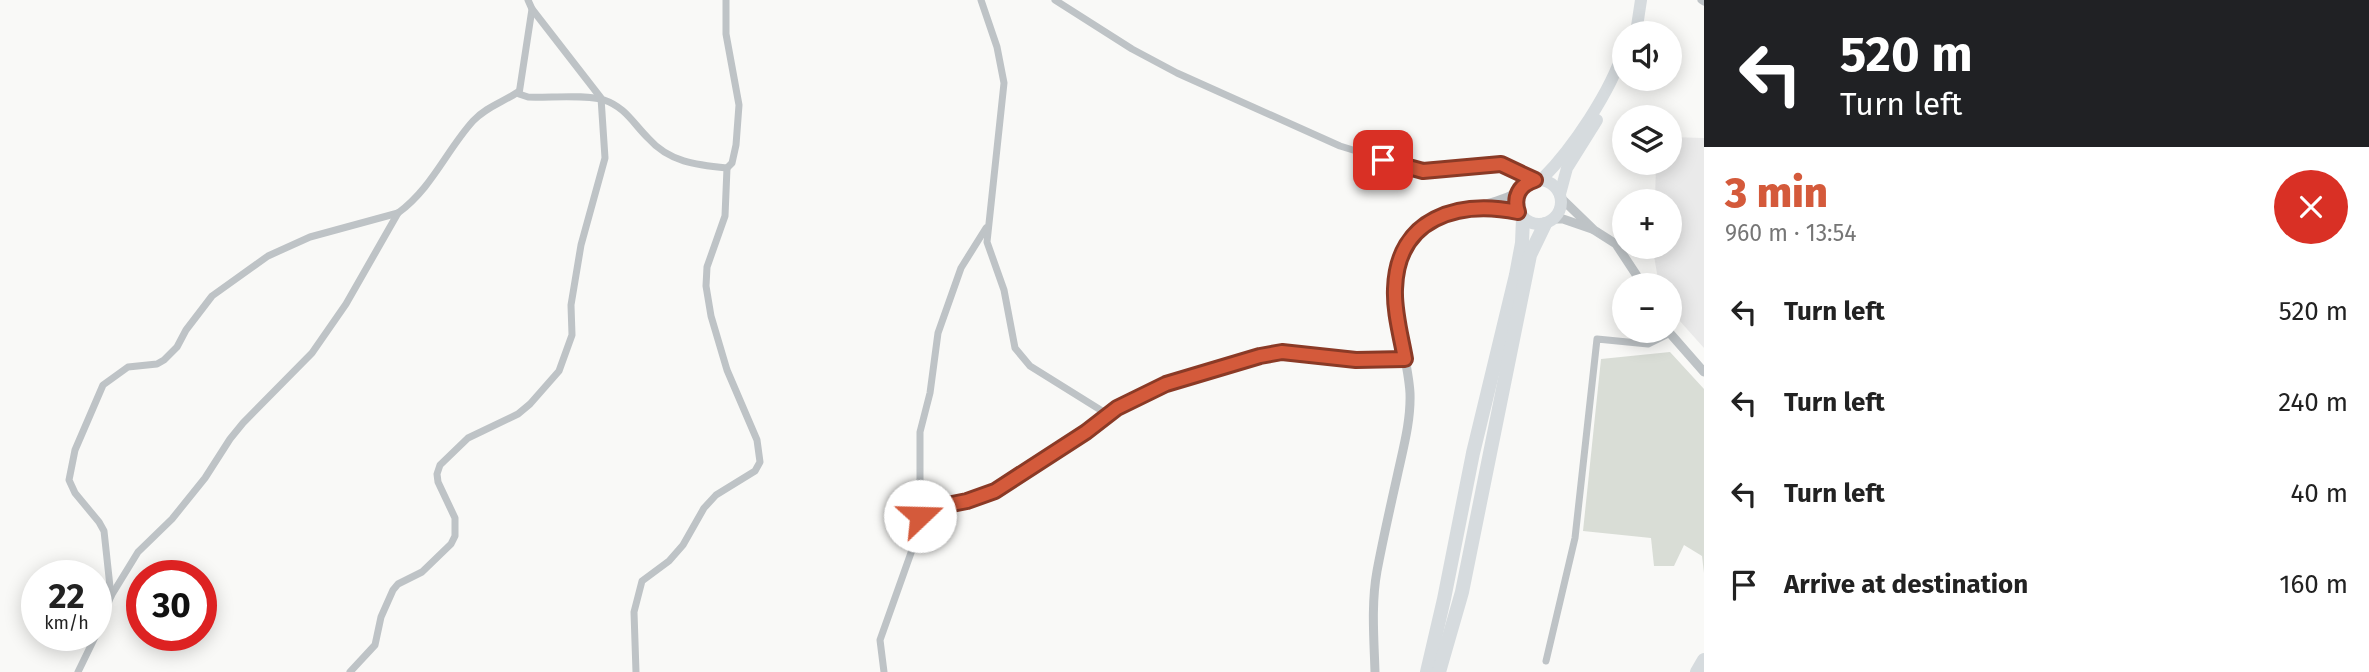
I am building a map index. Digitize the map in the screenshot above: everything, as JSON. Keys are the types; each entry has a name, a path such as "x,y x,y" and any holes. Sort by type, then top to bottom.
{"highway":[{"path":"1629,21 1633,0"},
{"path":"1638,21 1641,0"},
{"path":"1427,672 1473,453 1516,275 1522,243 1521,215 1516,205 1520,189 1538,180 1559,161 1612,81"},
{"path":"1439,672 1462,592 1530,255 1549,221 1560,211 1560,196 1567,168 1616,91"},
{"path":"1538,180 1556,187 1560,196"},
{"path":"1521,215 1537,224 1549,221"},
{"path":"1697,672 1704,660"}],"street":[{"path":"528,0 531,9 601,98 628,114 647,137 671,158 727,168"},
{"path":"636,672 634,612 642,581 669,561 704,508 716,495 755,471 760,462 757,440 727,370 711,316 706,286 707,267 725,216 727,168 732,163 736,145 738,104 726,34 726,0"},
{"path":"981,0 997,47 1004,83 988,224 989,251 1004,290 1012,338 1018,354 1048,378 1107,414"},
{"path":"1055,0 1132,49 1177,73 1340,146 1418,170 1497,163 1538,180"},
{"path":"518,92 531,9"},
{"path":"518,92 528,97 601,98"},
{"path":"108,560 104,531 75,493 69,480 75,450 103,386 128,367 157,364 164,360 177,347 186,330 212,296 268,256 310,237 398,213 428,185 474,120 489,107 518,92"},
{"path":"351,672 375,645 393,590 398,584 422,572 451,544 455,536 455,518 438,482 440,465 468,438 524,409 564,360 572,335 571,305 581,245 604,158 601,98"},
{"path":"1375,672 1374,608 1377,575 1408,419 1410,392 1395,291 1396,274 1404,253 1428,223 1449,212 1504,199 1520,189 1518,172"},
{"path":"1560,196 1594,230 1616,244 1636,273"},
{"path":"1474,208 1521,215"},
{"path":"112,594 138,552 172,519 205,478 230,439 312,353 346,304 398,213"},
{"path":"1549,221 1563,219 1594,230"},
{"path":"884,672 880,640 910,557 920,516 920,432 930,393 938,333 961,268 988,224"},
{"path":"1546,661 1575,538 1597,339 1612,340"},
{"path":"1679,343 1704,372"},
{"path":"920,516 937,507 967,501 995,491 1086,432 1107,414 1166,384 1270,353 1292,352 1372,361 1405,359"},
{"path":"78,672 88,651"}],"shaded area":[{"path":"1682,137 1704,138 1704,348 1682,323 1682,273 1657,273 1655,259 1682,259 1682,189 1655,189 1656,175 1682,175"},
{"path":"1670,352 1704,389 1704,573 1702,556 1684,545 1674,566 1654,566 1651,538 1583,531 1601,359"}],"route":[{"path":"920,516 937,507 967,501 995,491 1086,432 1107,414 1149,390 1166,384 1270,353 1292,352 1356,360 1405,359 1396,312 1395,283 1399,264 1414,238 1428,223 1449,212 1474,208 1518,212 1518,192 1525,184 1535,180 1501,164 1423,171 1383,160"}]}
